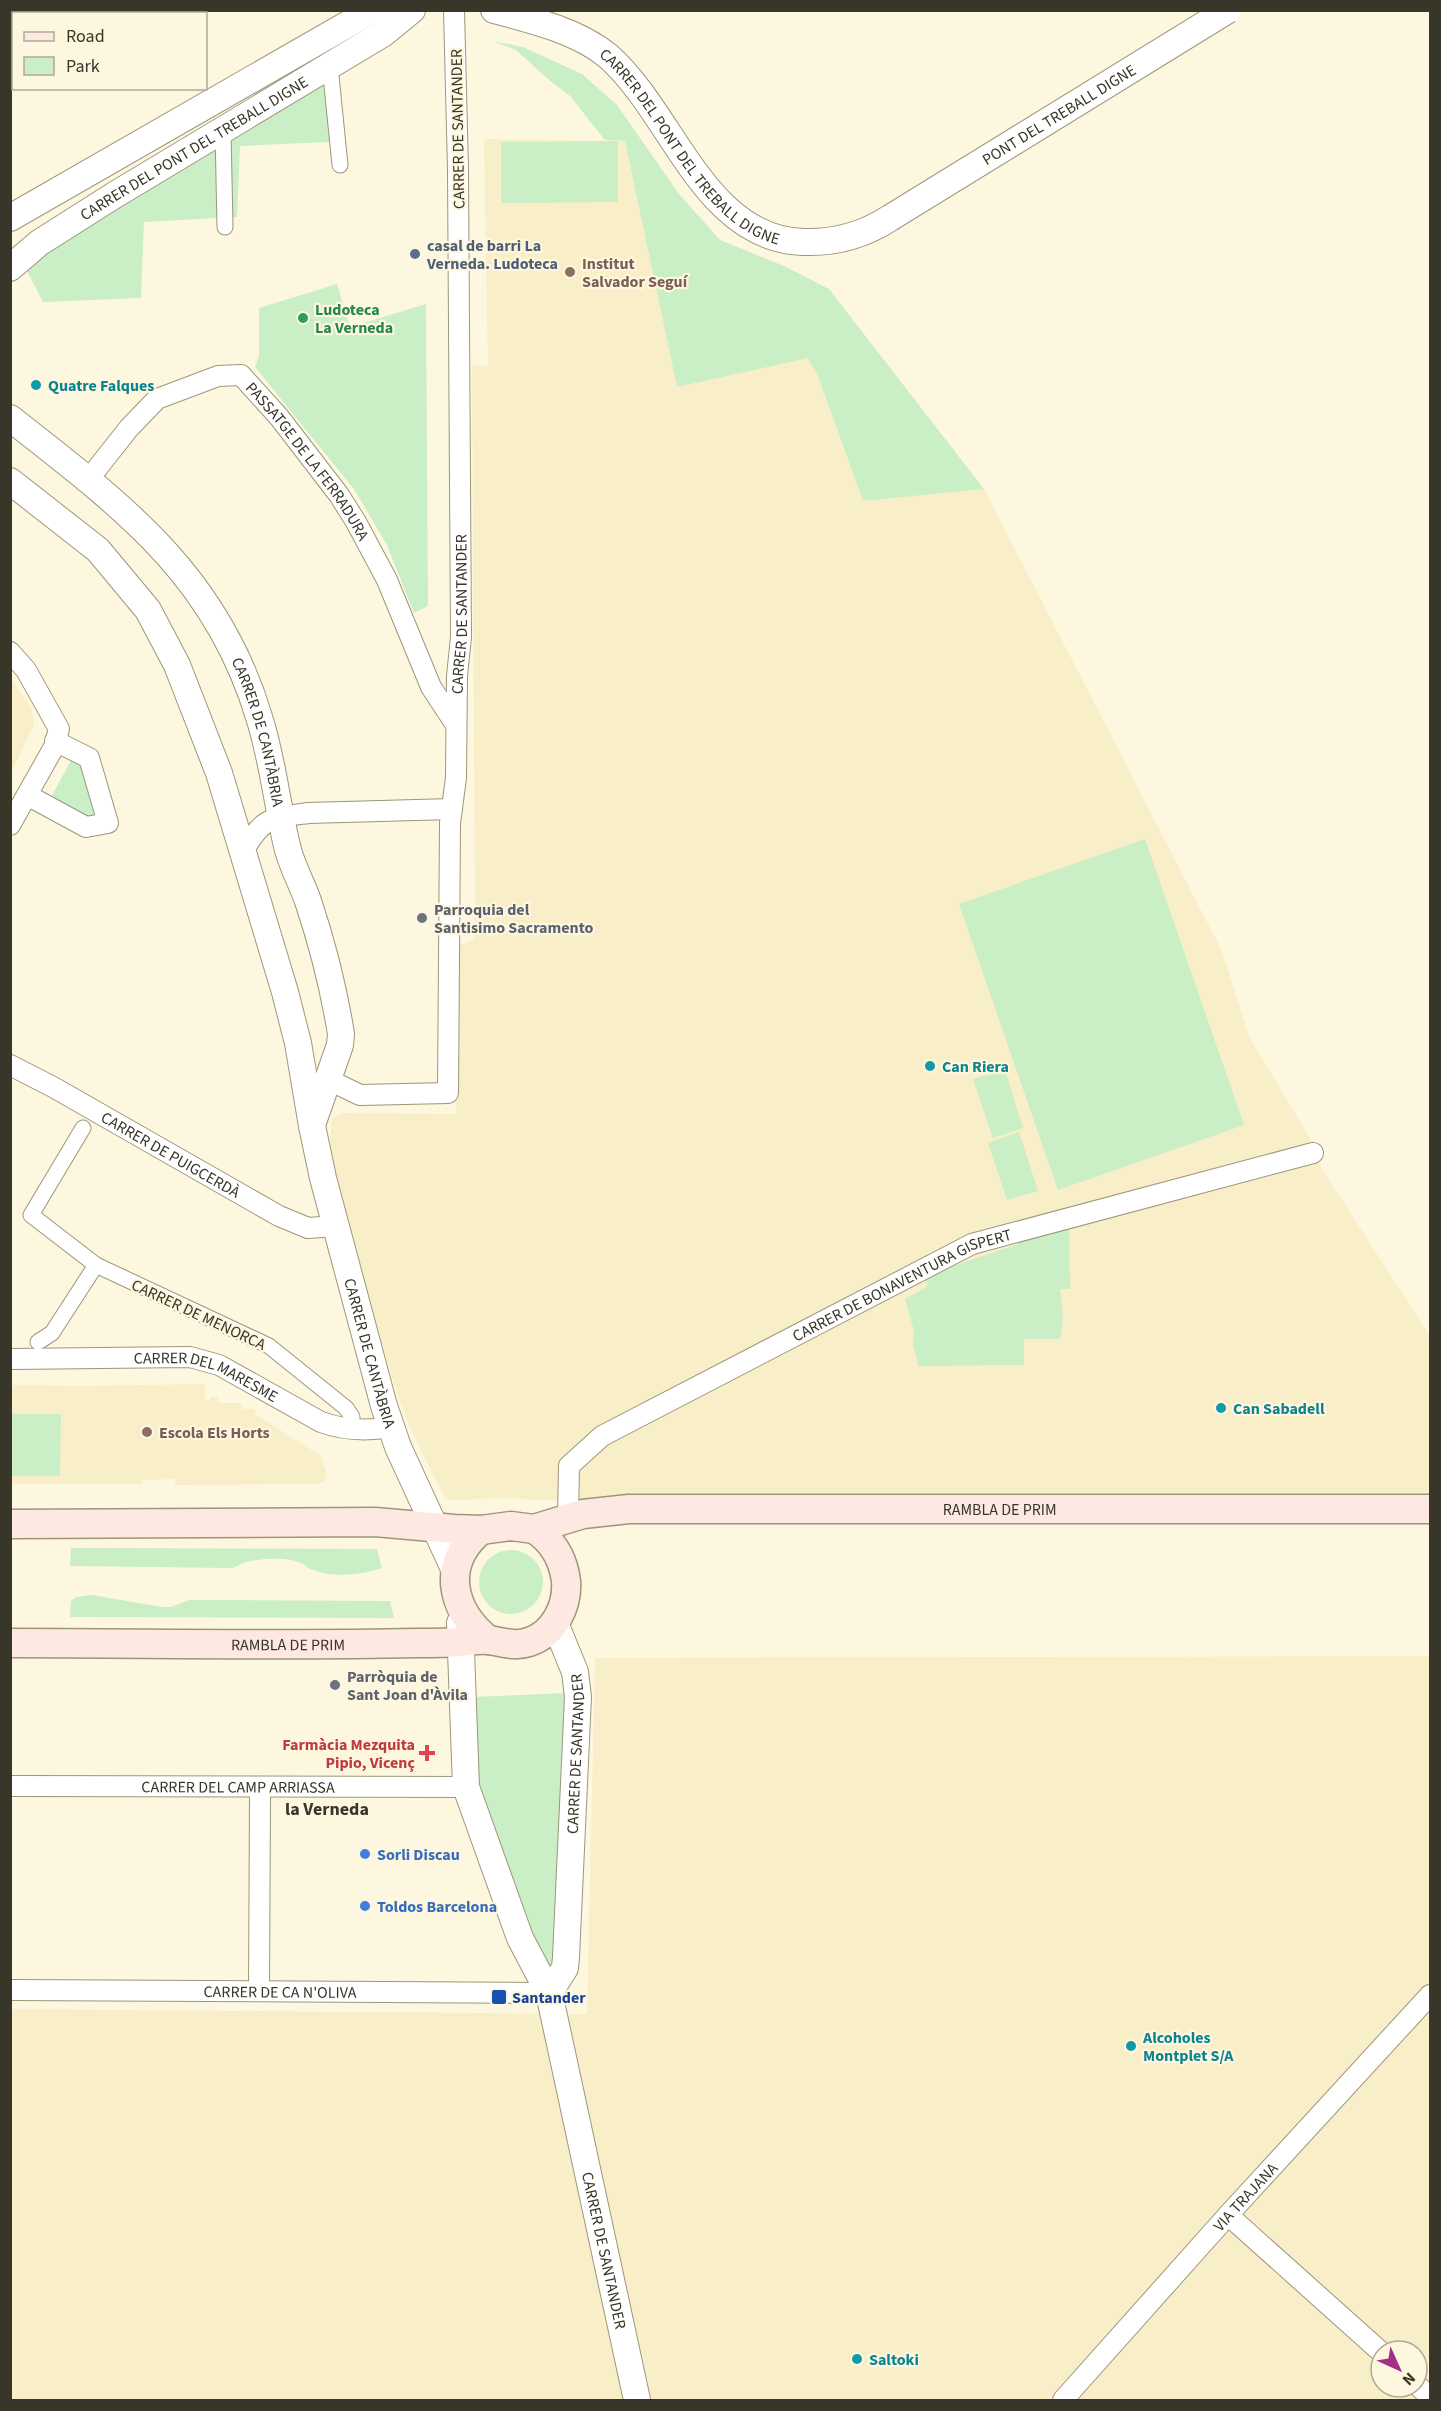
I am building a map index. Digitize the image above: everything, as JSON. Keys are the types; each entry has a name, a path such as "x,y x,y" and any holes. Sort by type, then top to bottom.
{"main road":[{"name":"RAMBLA DE PRIM","path":"534,1529 568,1517 629,1509 1431,1509"},
{"path":"555,1623 561,1613 566,1591 562,1560 568,1517"},
{"path":"10,1524 375,1522 480,1530 511,1526 534,1529 548,1539 562,1560"},
{"path":"474,1641 477,1631 460,1605 455,1571 458,1556 464,1544 480,1530"},
{"name":"RAMBLA DE PRIM","path":"10,1644 398,1644 474,1641 503,1644 530,1642 555,1623"}],"street":[{"name":"CARRER DEL PONT DEL TREBALL DIGNE","path":"10,218 369,12 377,10"},
{"name":"CARRER DEL PONT DEL TREBALL DIGNE","path":"10,268 39,243 384,33 412,10"},
{"name":"CARRER DE SANTANDER","path":"327,1079 360,1095 448,1093 452,809 456,778 461,602 459,181 454,10"},
{"name":"CARRER DEL PONT DEL TREBALL DIGNE","path":"494,10 548,26 574,37 607,56 628,77 714,196 745,224 771,236 794,242 833,241 860,233 890,218"},
{"name":"PONT DEL TREBALL DIGNE","path":"890,218 1228,10"},
{"path":"330,66 340,165"},
{"path":"223,130 225,227"},
{"name":"PASSATGE DE LA FERRADURA","path":"88,480 129,428 157,399 218,376 241,375 279,417 339,495 356,522 391,589 430,687 456,725"},
{"name":"CARRER DE CANTÀBRIA","path":"10,418 88,480 173,558 216,617 245,676 260,717 289,852 312,913 339,1019 340,1045 312,1126"},
{"name":"CARRER DE CANTÀBRIA","path":"10,481 98,550 148,610 177,665 219,773 298,1043 312,1126 336,1226 391,1428 455,1571"},
{"path":"10,652 26,670 59,729 54,747 10,825"},
{"path":"27,795 86,827 108,823 89,758 55,741"},
{"path":"243,850 258,828 268,820 280,817 308,813 452,809"},
{"name":"CARRER DE PUIGCERDÀ","path":"10,1065 53,1086 279,1216 308,1228 336,1226"},
{"name":"CARRER DE MENORCA","path":"83,1128 31,1215 96,1265 269,1346 346,1408 352,1417"},
{"name":"CARRER DE BONAVENTURA GISPERT","path":"568,1517 570,1466 602,1436 972,1244 1313,1153"},
{"path":"38,1342 52,1333 96,1265"},
{"name":"CARRER DEL MARESME","path":"10,1359 190,1358 204,1360 219,1365 331,1426 374,1430 391,1428"},
{"name":"CARRER DE SANTANDER","path":"549,1993 565,1968 578,1697 575,1672 555,1623"},
{"name":"CARRER DE SANTANDER","path":"474,1641 466,1787 520,1938 549,1993 637,2400"},
{"name":"CARRER DEL CAMP ARRIASSA","path":"10,1786 466,1787"},
{"path":"259,1990 260,1796"},
{"name":"CARRER DE CA N'OLIVA","path":"10,1990 549,1993"},
{"name":"VIA TRAJANA","path":"1063,2400 1228,2215 1431,1995"},
{"path":"1228,2215 1369,2341"}],"shaded area":[{"path":"484,139 625,141 677,387 808,357 818,376 863,501 984,489 1222,951 1249,1037 1311,1140 1320,1166 1430,1336 1430,1515 504,1498 453,1500 442,1493 410,1428 394,1384 328,1161 332,1119 341,1113 456,1114 459,945 475,939 472,365 488,366"},
{"path":"11,679 31,708 34,724 11,774"},
{"name":"Escola Els Horts","path":"205,1384 205,1401 210,1401 210,1397 218,1397 219,1403 240,1403 243,1409 255,1409 255,1414 321,1456 326,1473 325,1480 318,1484 175,1485 175,1479 143,1480 142,1484 11,1484 11,1385"},
{"path":"1430,1656 1430,2400 11,2400 11,2009 587,2014 595,1658"}],"green space":[{"path":"492,41 523,47 582,74 617,105 679,194 720,240 784,266 829,289 984,489 863,501 818,376 808,358 677,387 625,141 605,140 570,96 516,50"},
{"path":"330,74 329,142 240,146 237,217 144,222 141,298 43,302 27,271 34,257"},
{"path":"618,141 618,202 501,203 501,142"},
{"path":"337,284 350,327 426,304 428,606 414,613 387,545 354,489 255,367 259,356 259,308"},
{"path":"73,757 85,766 99,814 92,823 50,799"},
{"path":"1145,839 1244,1125 1058,1190 959,904"},
{"path":"1005,1070 1023,1128 993,1138 973,1079"},
{"path":"1019,1132 1038,1191 1007,1200 988,1143"},
{"path":"1069,1227 1070,1289 1060,1289 1063,1314 1060,1339 1024,1339 1024,1365 918,1366 913,1343 914,1331 905,1299 928,1286 923,1276 1019,1244 1020,1240"},
{"path":"11,1414 61,1414 60,1476 11,1476"},
{"path":"71,1548 377,1549 382,1568 339,1575 321,1572 285,1559 257,1560 233,1568 70,1566"},
{"path":"511,1550 523,1552 534,1559 541,1570 543,1582 541,1594 534,1605 523,1612 511,1614 499,1612 488,1605 481,1594 479,1582 481,1570 488,1559 499,1552"},
{"path":"93,1595 161,1607 171,1607 189,1600 390,1601 394,1618 70,1617 71,1601 76,1597"},
{"path":"566,1693 555,1962 547,1967 538,1962 479,1783 472,1747 472,1697"}],"place":[{"name":"casal de barri La Verneda. Ludoteca","path":"415,254"},
{"name":"Institut Salvador Seguí","path":"570,272"},
{"name":"Ludoteca La Verneda","path":"303,318"},
{"name":"Quatre Falques","path":"36,385"},
{"name":"Parroquia del Santisimo Sacramento","path":"422,918"},
{"name":"Can Riera","path":"930,1066"},
{"name":"Can Sabadell","path":"1221,1408"},
{"name":"Escola Els Horts","path":"147,1432"},
{"name":"Parròquia de Sant Joan d'Àvila","path":"335,1685"},
{"name":"Farmàcia Mezquita Pipio, Vicenç","path":"427,1753"},
{"name":"Sorli Discau","path":"365,1854"},
{"name":"Toldos Barcelona","path":"365,1906"},
{"name":"Santander","path":"499,1997"},
{"name":"Alcoholes Montplet S/A","path":"1131,2046"},
{"name":"Saltoki","path":"857,2359"}],"district":[{"name":"la Verneda","path":"327,1809"}]}
